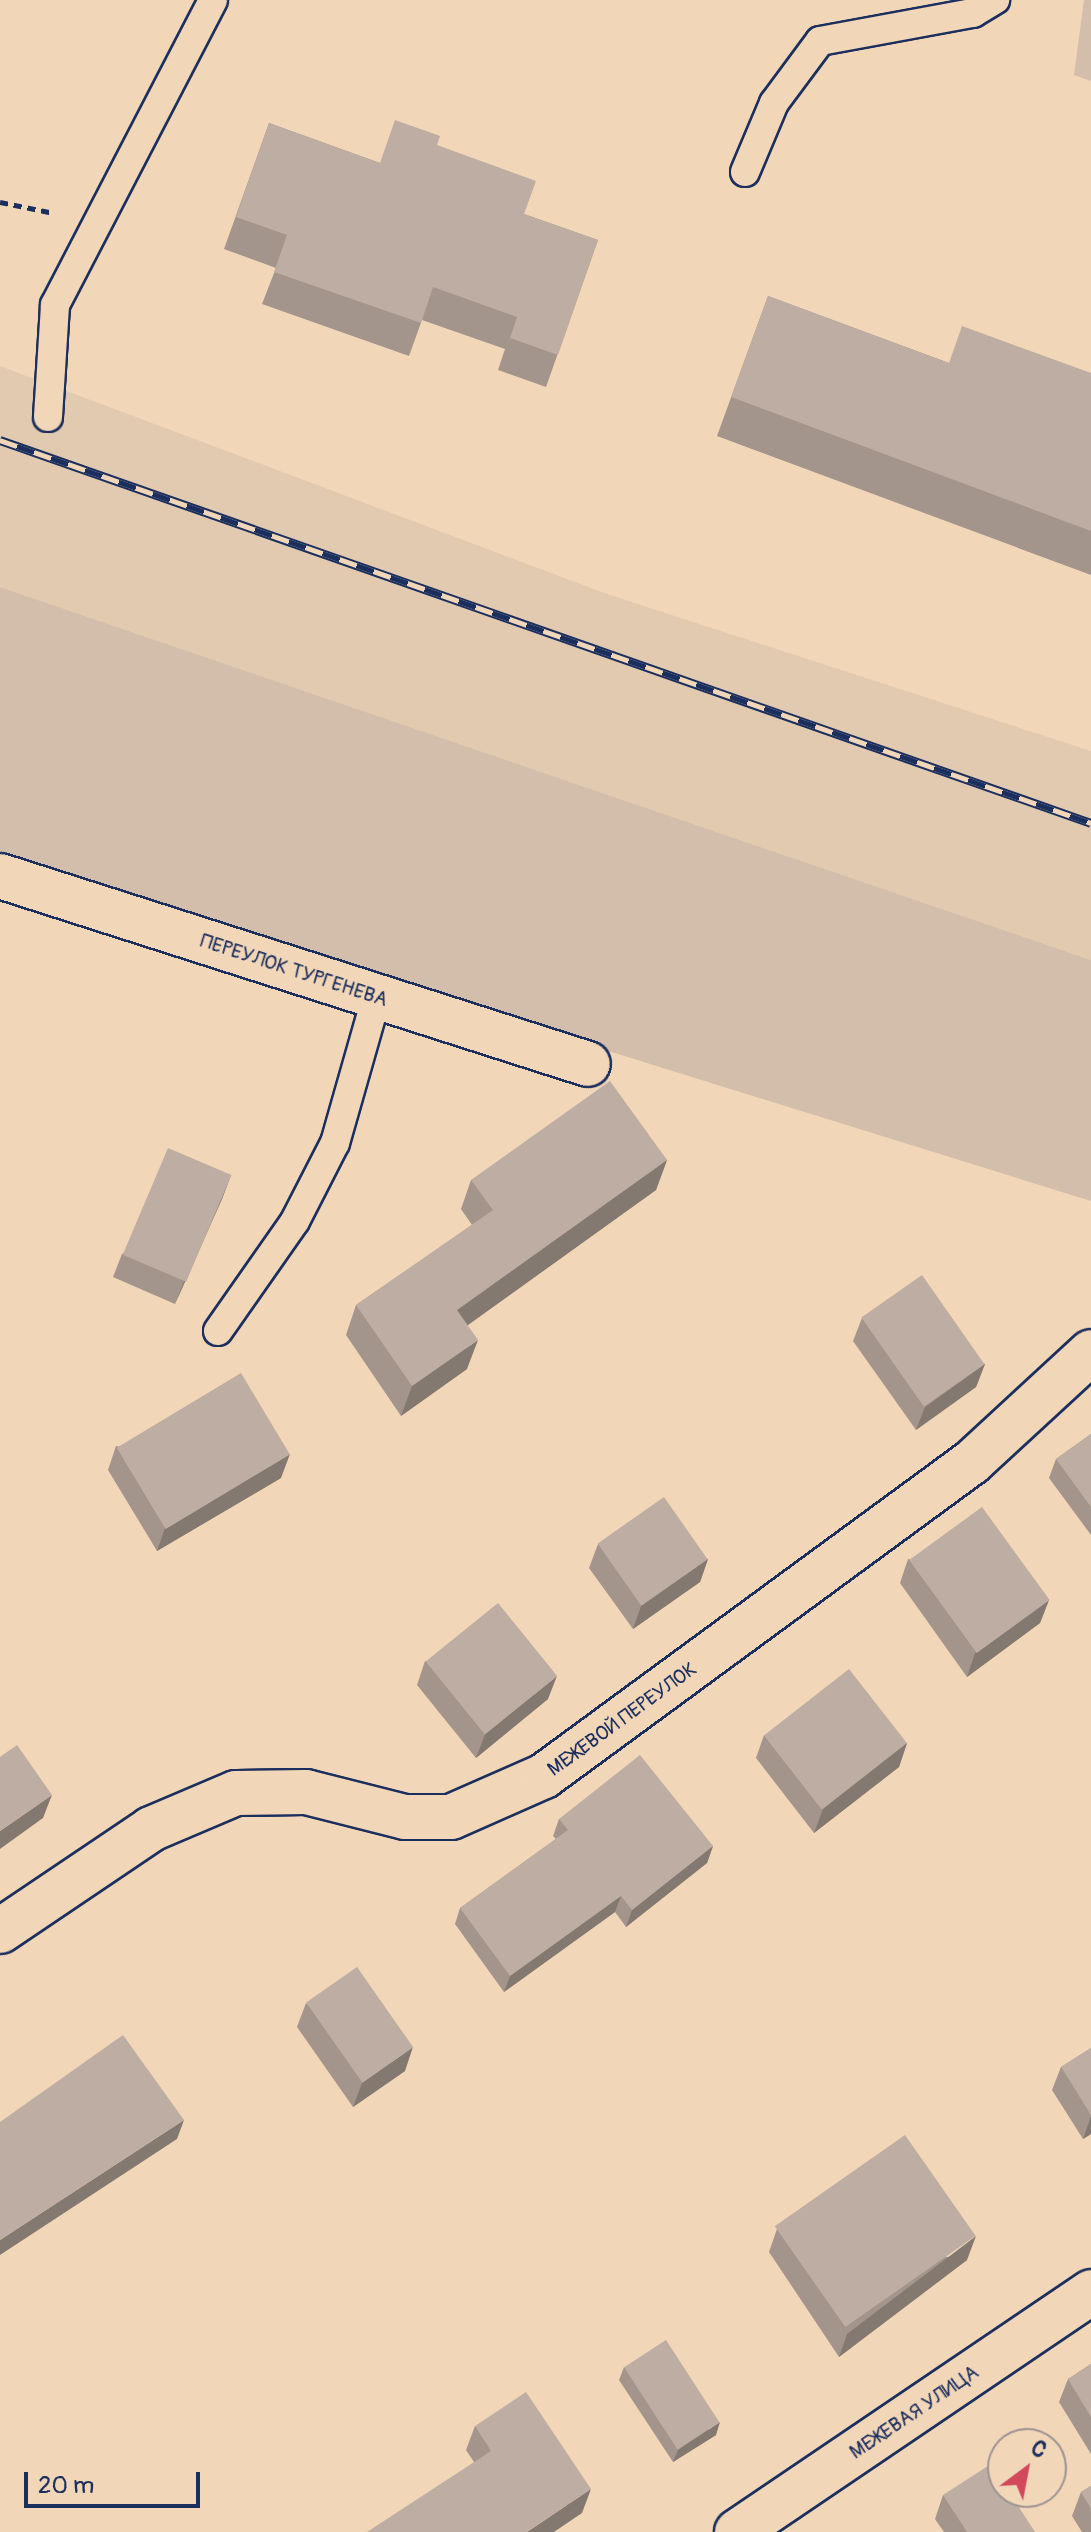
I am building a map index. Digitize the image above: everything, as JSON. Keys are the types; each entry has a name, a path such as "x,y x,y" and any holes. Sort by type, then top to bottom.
{"street":[{"name":"ПЕРЕУЛОК ТУРГЕНЕВА","path":"0,876 588,1064"},
{"name":"МЕЖЕВОЙ ПЕРЕУЛОК","path":"0,1931 151,1829 236,1793 306,1792 405,1817 451,1817 544,1776 972,1462 1091,1352"},
{"name":"МЕЖЕВАЯ УЛИЦА","path":"737,2532 1091,2292"}],"lane":[{"path":"48,417 55,305 213,0"},
{"path":"934,0 984,7"},
{"path":"745,172 774,103 820,41 984,7"},
{"path":"218,1331 295,1221 335,1143 377,996"}],"shaded area":[{"path":"1084,0 1091,0 1091,81 1074,75"},
{"path":"0,366 610,595 1091,751 1091,960 0,587"},
{"path":"0,587 1091,960 1091,1201 0,862"}],"building":[{"path":"395,120 440,136 437,145 536,181 524,214 598,240 558,355 510,338 517,317 433,287 421,323 274,272 287,235 236,217 269,123 380,163"},
{"path":"768,296 949,363 962,326 1091,373 1091,531 731,397"},
{"path":"610,1081 667,1160 457,1310 478,1340 412,1386 356,1305 493,1210 471,1180"},
{"path":"168,1148 232,1175 186,1282 123,1255"},
{"path":"922,1275 985,1364 924,1407 861,1317"},
{"path":"241,1373 290,1454 166,1529 117,1448"},
{"path":"1091,1434 1091,1507 1056,1459"},
{"path":"664,1497 708,1559 641,1606 598,1543"},
{"path":"982,1507 1050,1600 977,1653 909,1560"},
{"path":"498,1603 557,1676 485,1735 426,1662"},
{"path":"849,1669 907,1743 822,1810 764,1735"},
{"path":"17,1745 52,1795 0,1831 0,1757"},
{"path":"640,1755 713,1846 632,1910 621,1896 510,1976 460,1908 568,1830 559,1819"},
{"path":"357,1967 413,2047 362,2083 306,2003"},
{"path":"123,2035 184,2120 0,2240 0,2122"},
{"path":"1091,2048 1091,2115 1061,2067"},
{"path":"905,2135 976,2236 845,2327 775,2226"},
{"path":"666,2340 719,2422 677,2449 624,2367"},
{"path":"1091,2364 1091,2417 1068,2379"},
{"path":"526,2392 591,2489 527,2532 367,2532 491,2451 475,2426"},
{"path":"987,2467 987,2508 1019,2508 1035,2532 967,2532 943,2495"},
{"path":"1091,2486 1091,2509 1081,2492"}],"railway":[{"path":"0,440 1091,823"}]}
